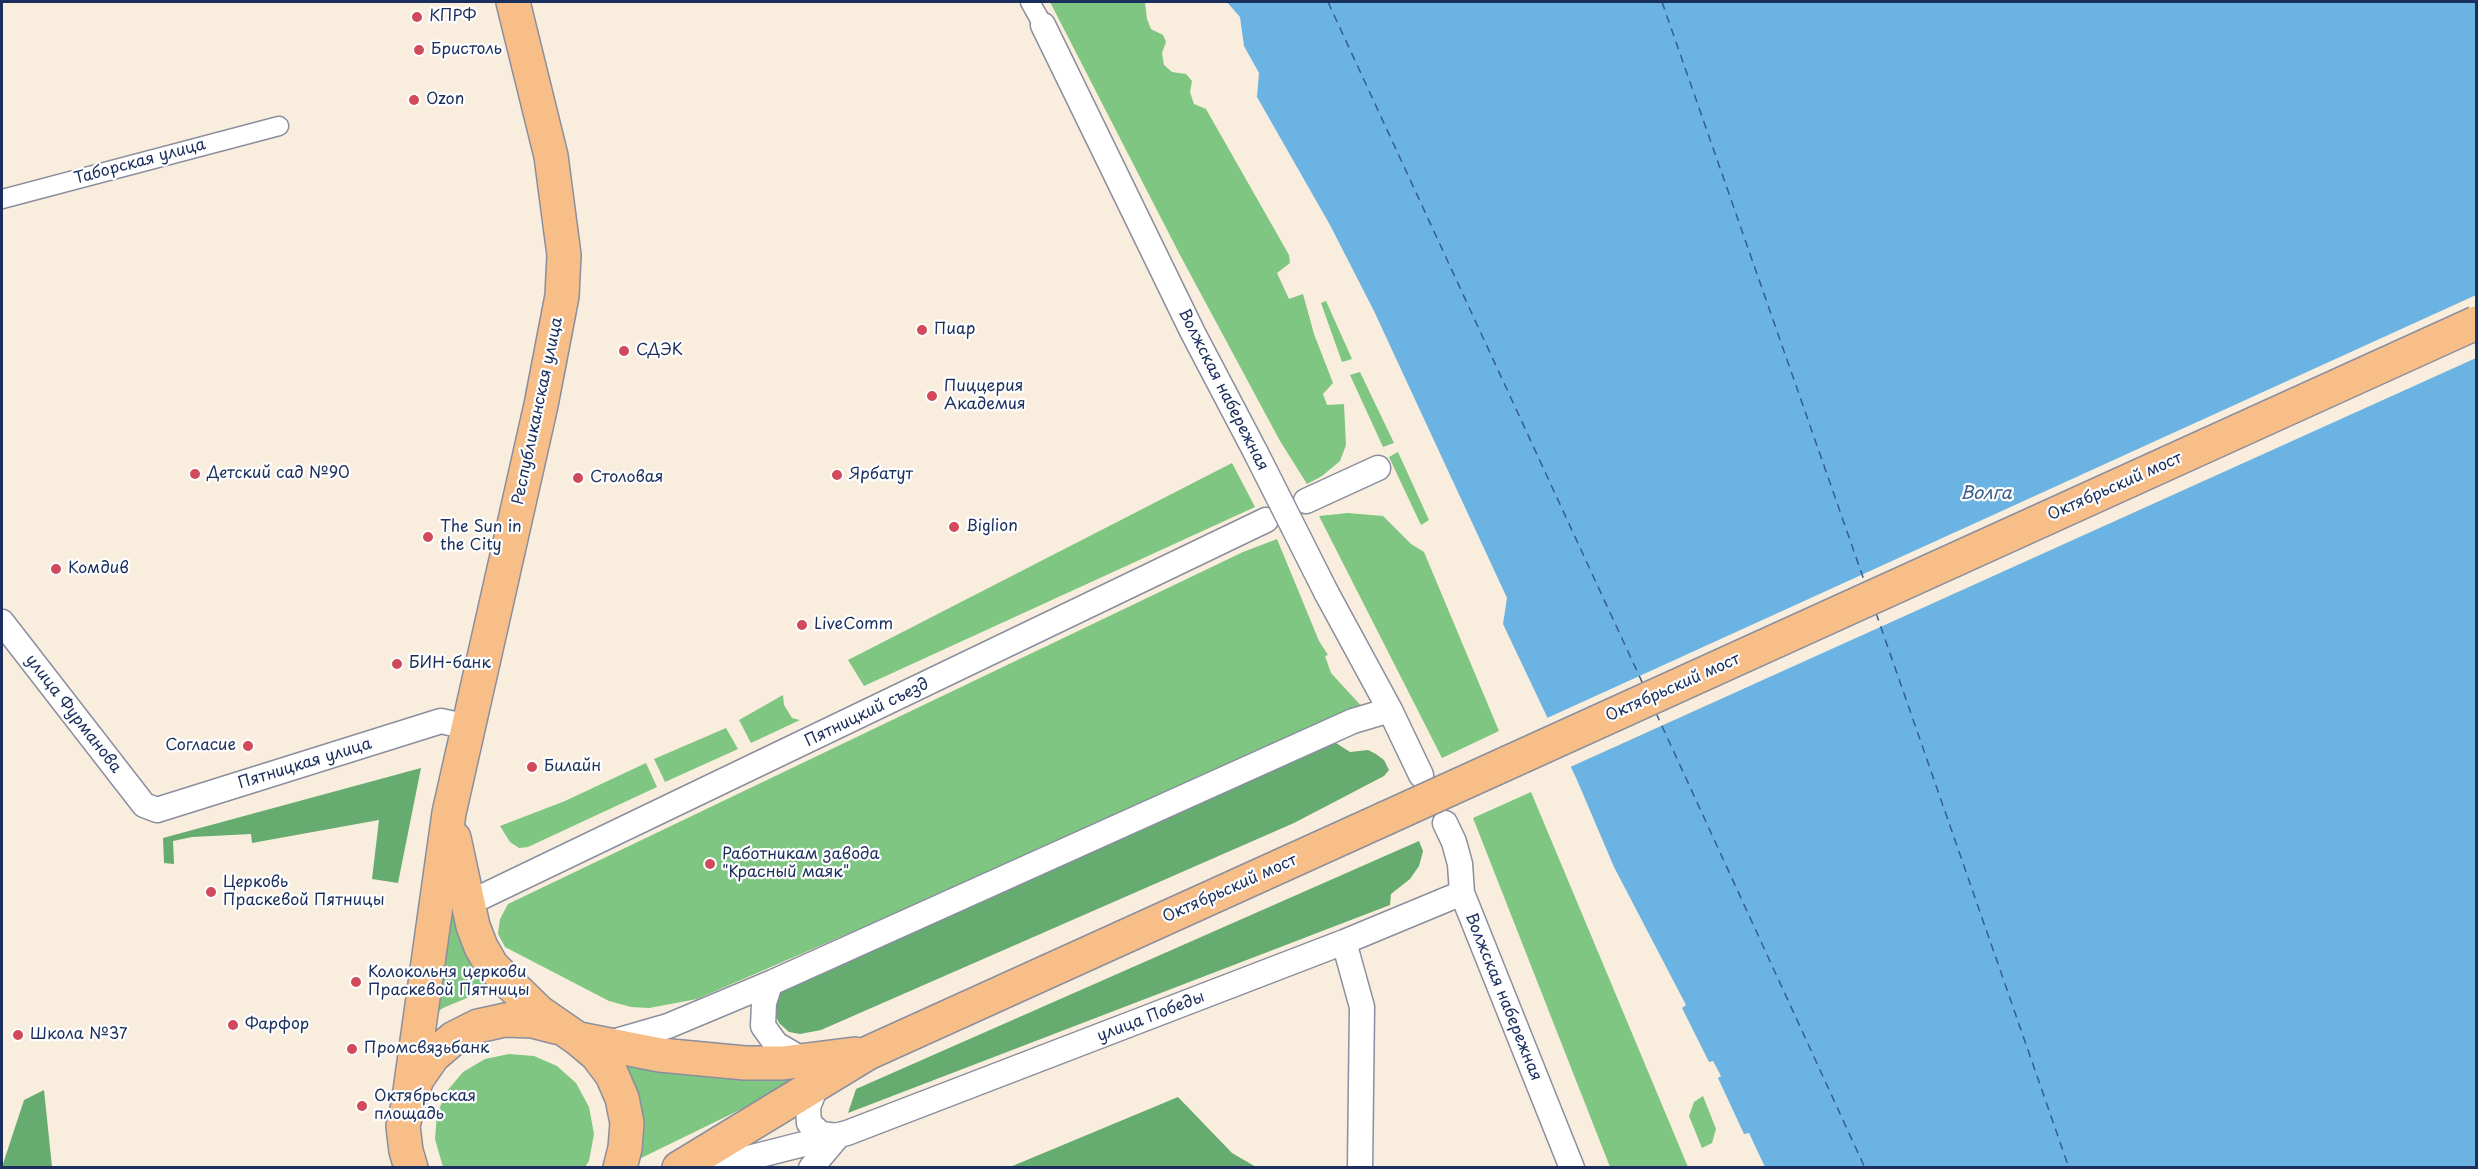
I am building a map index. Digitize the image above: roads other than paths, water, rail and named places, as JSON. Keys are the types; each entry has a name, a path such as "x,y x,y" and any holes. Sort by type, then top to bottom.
{"main road":[{"name":"Республиканская улица","path":"394,1167 405,1115 449,813 541,405 562,296 564,255 551,156 513,2"},
{"name":"Октябрьский мост","path":"816,1069 868,1053 2476,323"},
{"path":"449,813 467,904 480,947 492,966 518,993 579,1037 612,1075 622,1098 627,1123 625,1148 620,1167"},
{"path":"411,1167 406,1151 405,1115 417,1079 433,1056 454,1038 478,1026 506,1020 533,1021 579,1037 660,1055 816,1069"},
{"path":"679,1167 816,1069"}],"street":[{"name":"Волжская набережная","path":"1030,2 1193,333 1326,592 1390,710 1421,775"},
{"name":"Таборская улица","path":"2,199 279,126"},
{"path":"1306,501 1377,468"},
{"name":"Пятницкий съезд","path":"467,904 1266,520"},
{"name":"улица Фурманова","path":"2,622 144,805"},
{"path":"579,1037 668,1026 770,984 1353,721 1390,710"},
{"name":"Пятницкая улица","path":"144,805 157,810 441,721 468,727"},
{"name":"Волжская набережная","path":"1444,823 1454,842 1460,864 1462,893 1572,1167"},
{"name":"улица Победы","path":"709,1167 838,1136 1344,942 1462,893"},
{"path":"1344,942 1362,1007 1360,1167"},
{"path":"770,984 764,1003 763,1026 776,1044 816,1069 814,1092 808,1107 809,1123 821,1134 838,1136"},
{"path":"811,1167 838,1136"}],"water":[{"name":"Волга","path":"1227,2 2476,2 2476,1167 1765,1167 1749,1133 1744,1134 1718,1078 1721,1076 1713,1061 1709,1062 1682,1008 1686,1005 1614,867 1577,780 1503,624 1507,598 1374,311 1330,225 1257,97 1259,73 1244,46 1240,17"}],"place":[{"name":"КПРФ","path":"417,17"},
{"name":"Бристоль","path":"419,50"},
{"name":"Ozon","path":"414,100"},
{"name":"Пиар","path":"922,330"},
{"name":"СДЭК","path":"624,351"},
{"name":"Пиццерия Академия","path":"932,396"},
{"name":"Детский сад №90","path":"195,474"},
{"name":"Ярбатут","path":"837,475"},
{"name":"Столовая","path":"578,478"},
{"name":"Biglion","path":"954,527"},
{"name":"The Sun in the City","path":"428,537"},
{"name":"Комдив","path":"56,569"},
{"name":"LiveComm","path":"802,625"},
{"name":"БИН-банк","path":"397,664"},
{"name":"Согласие","path":"248,746"},
{"name":"Билайн","path":"532,767"},
{"name":"Работникам завода \"Красный маяк\"","path":"710,864"},
{"name":"Церковь Праскевой Пятницы","path":"211,892"},
{"name":"Колокольня церкови Праскевой Пятницы","path":"356,982"},
{"name":"Фарфор","path":"233,1025"},
{"name":"Школа №37","path":"18,1035"},
{"name":"Промсвязьбанк","path":"352,1049"},
{"name":"Октябрьская площадь","path":"362,1106"}]}
